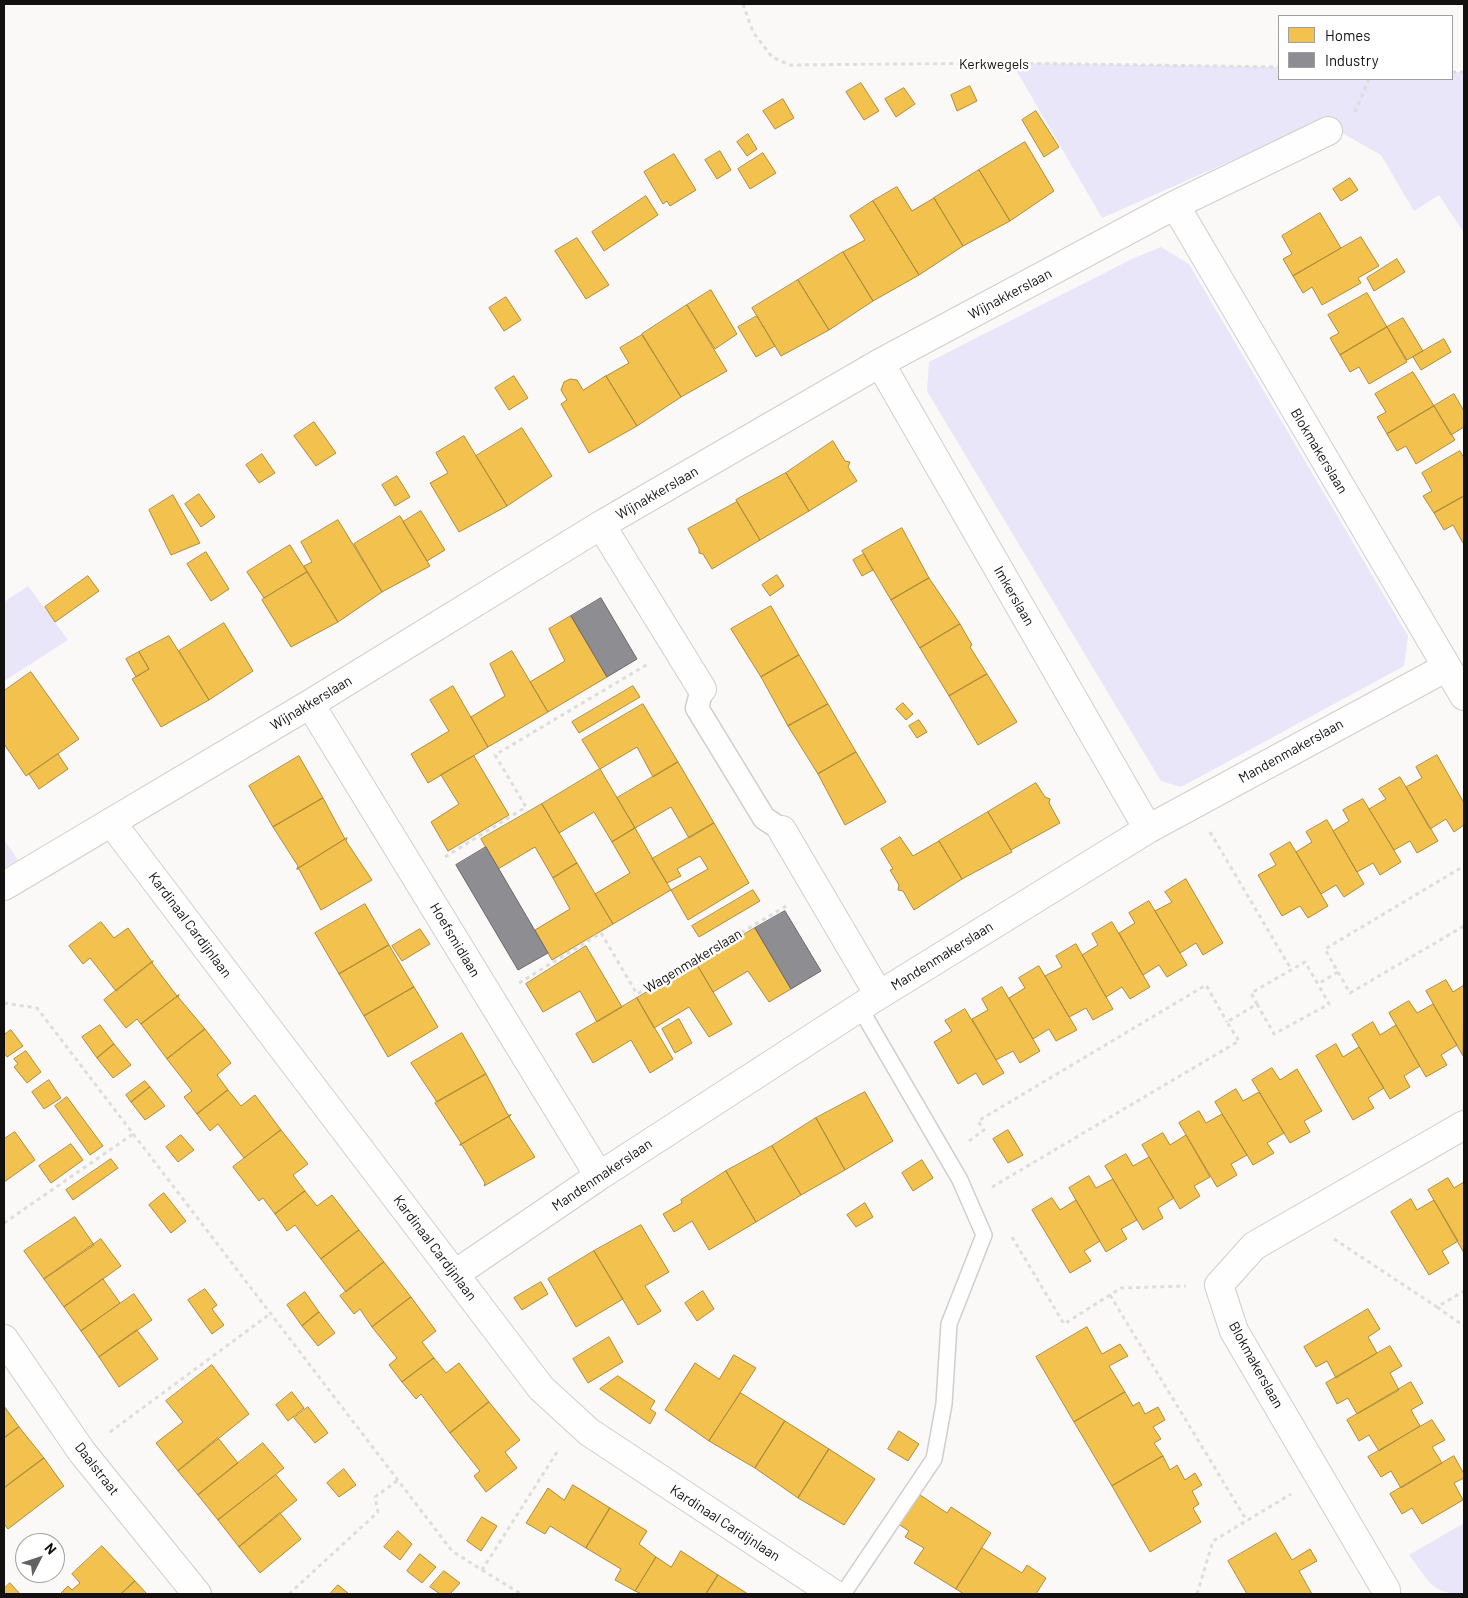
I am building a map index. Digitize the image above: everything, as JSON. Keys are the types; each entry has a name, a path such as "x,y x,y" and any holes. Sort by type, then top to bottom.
{"street":[{"name":"Wijnakkerslaan","path":"4,886 310,704 601,526 880,363 1175,205 1328,131"},
{"name":"Blokmakerslaan","path":"1175,205 1464,696"},
{"name":"Imkerslaan","path":"880,363 1148,829"},
{"path":"601,526 702,689 697,708 764,818 782,830 816,888 869,1001"},
{"name":"Mandenmakerslaan","path":"455,1274 599,1176 869,1001 1148,829 1447,667"},
{"name":"Hoefsmidlaan","path":"310,704 599,1176"},
{"name":"Kardinaal Cardijnlaan","path":"111,822 541,1388 597,1438 834,1594"},
{"path":"1219,1285 1254,1246 1464,1125"},
{"name":"Blokmakerslaan","path":"1219,1285 1234,1331 1386,1590 1386,1594"},
{"name":"Daalstraat","path":"4,1339 82,1452 197,1594"}],"lane":[{"path":"843,1594 934,1459 944,1404 949,1324 984,1235 960,1180 869,1001"}],"path":[{"name":"Kerkwegels","path":"743,4 753,32 762,45 772,57 790,65 1278,66"},
{"path":"415,875 526,808 495,755 676,647"},
{"path":"1194,804 1291,970"},
{"path":"1464,866 1325,950 1350,993 1464,926"},
{"name":"Wagenmakerslaan","path":"491,1000 601,933 637,994 816,888"},
{"path":"1305,962 1318,984 1329,1004 1274,1034 1251,993 1305,962"},
{"path":"1318,984 1338,972"},
{"path":"965,1144 984,1130 978,1121 1206,985 1238,1042 986,1191"},
{"path":"4,1003 37,1008 452,1551 521,1594"},
{"path":"1227,1022 1258,1004"},
{"path":"4,1224 133,1134"},
{"path":"1303,1218 1464,1326"},
{"path":"1010,1233 1064,1324 1121,1288 1219,1285"},
{"path":"1437,1307 1464,1291"},
{"path":"1110,1295 1247,1521"},
{"path":"82,1452 270,1314"},
{"path":"482,1570 577,1421"},
{"path":"1197,1594 1213,1541 1319,1477"},
{"path":"289,1594 378,1512 375,1497 398,1480"}],"shaded area":[{"path":"1012,63 1278,67 1278,80 1453,80 1453,72 1464,72 1464,233 1439,195 1414,211 1381,155 1321,121 1102,218"},
{"path":"1161,247 1189,264 1408,636 1404,666 1181,787 1161,781 927,391 929,362 1132,259"},
{"path":"28,586 68,640 4,681 4,602"},
{"path":"4,840 18,860 4,868"},
{"path":"1464,1523 1464,1594 1444,1591 1431,1584 1409,1555"}],"building: Homes":[{"path":"861,83 879,111 864,120 846,92"},
{"path":"970,86 977,101 957,111 951,95"},
{"path":"904,88 915,104 896,117 885,99"},
{"path":"783,99 794,118 775,129 763,111"},
{"path":"1036,111 1059,147 1044,157 1022,120"},
{"path":"748,134 757,149 747,156 737,142"},
{"path":"1025,142 1054,191 1010,221 979,170"},
{"path":"720,151 731,170 717,179 705,160"},
{"path":"763,153 776,173 750,189 738,169"},
{"path":"674,154 696,190 670,206 667,201 663,204 644,172"},
{"path":"979,170 1010,221 963,246 934,198"},
{"path":"1350,178 1358,190 1341,201 1333,189"},
{"path":"897,187 912,211 934,198 963,246 919,275 873,201"},
{"path":"646,196 658,215 604,251 592,232"},
{"path":"873,201 919,275 873,301 843,252 865,240 850,216"},
{"path":"1320,213 1341,248 1293,276 1283,259 1292,254 1282,236"},
{"path":"1361,237 1379,266 1358,278 1361,283 1322,305 1312,287 1303,293 1293,276"},
{"path":"577,238 609,285 586,299 555,251"},
{"path":"843,252 873,301 829,330 798,280"},
{"path":"1397,259 1405,272 1374,291 1367,278"},
{"path":"798,280 829,330 781,356 752,308"},
{"path":"711,290 737,334 715,349 687,305"},
{"path":"1367,293 1387,327 1340,355 1330,338 1339,333 1328,315"},
{"path":"506,297 521,320 504,331 489,308"},
{"path":"687,305 727,371 681,397 642,334"},
{"path":"757,316 775,346 756,357 738,327"},
{"path":"1403,318 1423,351 1407,360 1387,327"},
{"path":"1387,327 1407,362 1369,384 1359,367 1350,372 1340,355"},
{"path":"642,335 681,397 637,426 606,376 629,363 620,348"},
{"path":"1444,339 1451,352 1421,370 1413,357"},
{"path":"1413,372 1434,406 1387,434 1377,417 1386,412 1375,394"},
{"path":"514,376 528,398 509,410 495,388"},
{"path":"606,376 637,426 589,453 561,404 567,400 561,390 564,382 570,379 577,380 583,390"},
{"path":"1454,394 1464,411 1464,427 1451,435 1434,406"},
{"path":"1434,406 1455,440 1416,464 1406,446 1397,451 1387,434"},
{"path":"314,422 336,453 316,466 294,436"},
{"path":"522,428 552,476 507,506 476,456"},
{"path":"464,436 507,506 459,532 430,483 448,473 436,453"},
{"path":"833,441 845,461 850,462 848,467 857,481 809,511 786,473"},
{"path":"1460,451 1464,458 1464,496 1434,513 1423,496 1432,491 1422,473"},
{"path":"262,454 275,473 259,483 246,465"},
{"path":"786,473 809,511 760,540 736,500"},
{"path":"397,476 410,497 395,506 382,485"},
{"path":"199,494 215,517 201,527 185,504"},
{"path":"173,495 200,543 171,555 149,510"},
{"path":"1464,496 1463,543 1453,525 1444,530 1434,513"},
{"path":"737,502 760,540 712,569 703,554 699,553 699,549 688,529"},
{"path":"421,511 445,550 427,561 403,522"},
{"path":"400,516 430,566 382,592 354,544"},
{"path":"338,520 382,592 338,622 304,566 312,562 301,542"},
{"path":"902,528 929,578 891,600 862,551"},
{"path":"290,545 307,572 264,598 247,572"},
{"path":"206,552 229,589 211,601 187,564"},
{"path":"864,554 873,570 862,576 853,560"},
{"path":"307,572 338,622 291,647 262,600"},
{"path":"777,575 784,586 770,596 762,585"},
{"path":"88,576 99,591 55,622 45,607"},
{"path":"929,578 960,624 920,648 891,600"},
{"path":"771,606 799,655 761,677 731,629"},
{"path":"571,616 607,677 548,712 530,682 565,661 549,629"},
{"path":"224,623 253,671 209,700 179,651"},
{"path":"960,624 972,645 970,647 987,674 949,696 920,648"},
{"path":"169,636 209,700 161,727 132,679 149,669 139,652"},
{"path":"512,651 548,712 488,747 471,717 505,696 490,664"},
{"path":"139,652 149,669 136,677 126,659"},
{"path":"799,655 828,704 788,726 761,677"},
{"path":"31,672 79,739 26,776 4,744 4,691"},
{"path":"987,674 1017,722 978,745 949,696"},
{"path":"453,686 488,747 428,783 411,754 449,731 430,700"},
{"path":"633,686 640,697 579,733 572,722"},
{"path":"903,703 913,714 906,720 896,709"},
{"path":"643,704 678,762 653,777 637,747 600,769 582,740"},
{"path":"828,704 856,752 818,774 788,726"},
{"path":"919,720 927,732 917,738 909,726"},
{"path":"856,752 886,802 845,825 818,774"},
{"path":"58,754 68,769 39,789 29,774"},
{"path":"1437,755 1464,803 1464,825 1454,832 1446,819 1430,829 1406,787 1422,778 1416,767"},
{"path":"299,756 323,798 273,827 249,786"},
{"path":"474,756 509,815 448,851 431,822 459,804 441,775"},
{"path":"678,762 714,823 689,838 671,807 635,828 617,798"},
{"path":"600,769 635,828 612,842 594,812 559,833 542,804"},
{"path":"1400,777 1438,841 1417,853 1410,841 1394,850 1369,809 1386,799 1379,789"},
{"path":"1036,783 1045,797 1050,799 1049,803 1060,823 1011,850 988,812"},
{"path":"323,798 345,839 297,869 298,866 273,827"},
{"path":"1363,799 1401,862 1380,875 1373,863 1357,872 1333,831 1349,821 1343,810"},
{"path":"542,804 577,863 553,878 535,847 498,869 481,839"},
{"path":"988,812 1012,852 962,879 939,841"},
{"path":"1327,820 1364,884 1344,897 1336,885 1321,894 1296,852 1312,842 1306,832"},
{"path":"714,823 749,883 688,920 671,890 708,869 700,856 677,869 681,876 667,883 652,859"},
{"path":"635,828 671,890 613,924 595,894 630,873 612,842"},
{"path":"900,837 913,856 939,841 962,879 914,910 903,891 898,890 899,885 890,870 893,869 881,849"},
{"path":"347,838 346,841 372,880 321,910 299,869 297,869"},
{"path":"1290,842 1328,906 1308,918 1300,906 1282,916 1258,875 1276,865 1270,854"},
{"path":"577,863 613,924 552,960 535,930 570,909 553,878"},
{"path":"1186,879 1223,943 1203,955 1196,943 1180,953 1155,911 1172,902 1165,892"},
{"path":"753,890 760,901 699,937 692,926"},
{"path":"1149,901 1187,965 1167,977 1159,965 1143,975 1119,933 1135,923 1129,913"},
{"path":"365,904 389,945 339,974 315,933"},
{"path":"101,922 114,938 128,928 152,962 116,991 90,958 83,964 69,946"},
{"path":"1112,922 1150,987 1130,999 1122,987 1106,997 1082,955 1098,945 1092,934"},
{"path":"755,928 791,989 769,1002 748,971 713,992 696,963"},
{"path":"420,929 430,944 402,961 392,946"},
{"path":"1076,944 1113,1009 1093,1020 1086,1008 1069,1017 1045,976 1062,967 1056,956"},
{"path":"389,945 414,987 364,1016 339,974"},
{"path":"586,946 622,1007 597,1022 580,991 543,1012 526,984"},
{"path":"153,961 152,963 177,996 179,995 141,1024 137,1019 126,1028 104,1000"},
{"path":"696,963 732,1024 709,1037 689,1007 654,1028 637,998"},
{"path":"1039,966 1077,1030 1056,1041 1049,1029 1033,1039 1009,998 1025,988 1019,978"},
{"path":"1446,980 1453,992 1464,985 1463,1056 1426,991"},
{"path":"414,987 438,1027 388,1057 364,1016"},
{"path":"1002,987 1040,1051 1020,1063 1013,1051 996,1060 972,1019 988,1010 982,999"},
{"path":"179,995 178,997 205,1029 167,1059 141,1024"},
{"path":"637,998 673,1059 650,1073 631,1040 593,1063 576,1034"},
{"path":"1409,1001 1417,1013 1433,1004 1457,1045 1441,1055 1447,1065 1426,1077 1389,1013"},
{"path":"965,1009 1004,1073 983,1085 976,1073 958,1084 934,1042 952,1031 945,1021"},
{"path":"679,1019 692,1043 675,1053 662,1029"},
{"path":"1373,1022 1380,1035 1396,1025 1420,1066 1404,1076 1410,1087 1390,1099 1352,1035"},
{"path":"100,1025 114,1044 97,1058 82,1037"},
{"path":"205,1029 231,1063 217,1075 228,1090 197,1114 184,1097 192,1091 167,1059"},
{"path":"11,1030 23,1046 7,1057 4,1053 4,1035"},
{"path":"462,1033 486,1074 437,1102 411,1063"},
{"path":"114,1044 131,1065 113,1078 97,1058"},
{"path":"1336,1044 1343,1057 1359,1047 1384,1088 1368,1098 1374,1108 1353,1120 1316,1056"},
{"path":"26,1051 41,1072 27,1083 14,1067 18,1064 14,1059"},
{"path":"1272,1068 1280,1080 1297,1069 1322,1111 1304,1121 1310,1132 1290,1143 1252,1080"},
{"path":"486,1074 508,1115 511,1115 460,1145 461,1143 435,1103"},
{"path":"49,1080 61,1098 44,1109 32,1092"},
{"path":"145,1081 150,1087 131,1102 126,1095"},
{"path":"150,1087 165,1106 145,1120 131,1102"},
{"path":"1236,1089 1243,1101 1259,1092 1284,1133 1267,1143 1274,1153 1253,1165 1215,1102"},
{"path":"228,1090 241,1106 255,1095 281,1130 244,1158 218,1124 210,1131 197,1114"},
{"path":"865,1092 893,1141 845,1170 816,1118"},
{"path":"67,1097 103,1146 90,1155 55,1106"},
{"path":"1199,1111 1206,1123 1222,1114 1247,1155 1231,1164 1237,1175 1217,1187 1179,1123"},
{"path":"511,1115 509,1117 535,1157 484,1186 485,1183 462,1145 460,1145"},
{"path":"816,1118 845,1170 801,1195 772,1146"},
{"path":"281,1130 308,1164 293,1175 305,1191 275,1214 263,1198 259,1201 233,1167"},
{"path":"1008,1130 1023,1155 1008,1163 993,1139"},
{"path":"15,1132 35,1160 4,1182 4,1139"},
{"path":"1163,1133 1170,1145 1186,1135 1210,1177 1194,1186 1200,1196 1180,1209 1142,1145"},
{"path":"181,1135 194,1150 178,1162 166,1147"},
{"path":"71,1144 83,1160 51,1183 39,1166"},
{"path":"772,1146 801,1195 756,1222 726,1171"},
{"path":"1126,1154 1133,1166 1149,1157 1174,1198 1158,1208 1163,1218 1143,1230 1105,1166"},
{"path":"111,1159 118,1168 73,1200 66,1190"},
{"path":"922,1160 933,1178 913,1191 902,1173"},
{"path":"726,1171 756,1222 709,1250 692,1221 674,1232 663,1214 682,1203 681,1200"},
{"path":"1089,1176 1096,1188 1113,1179 1137,1220 1121,1229 1127,1239 1106,1252 1069,1188"},
{"path":"1448,1178 1454,1188 1464,1182 1464,1253 1428,1190"},
{"path":"305,1191 317,1206 332,1195 359,1230 321,1259 295,1225 287,1231 275,1214"},
{"path":"164,1193 186,1221 171,1233 149,1205"},
{"path":"1052,1198 1060,1210 1076,1200 1100,1241 1084,1251 1091,1261 1070,1273 1032,1210"},
{"path":"1411,1199 1417,1210 1434,1200 1458,1241 1442,1251 1449,1263 1429,1275 1391,1212"},
{"path":"865,1203 873,1217 856,1227 847,1215"},
{"path":"75,1217 94,1245 44,1279 24,1251"},
{"path":"641,1225 669,1272 645,1286 661,1311 638,1325 594,1251"},
{"path":"359,1230 384,1262 346,1292 321,1259"},
{"path":"101,1239 121,1266 64,1307 44,1279"},
{"path":"594,1251 623,1299 576,1327 548,1279"},
{"path":"384,1262 411,1297 372,1327 360,1309 354,1314 340,1296"},
{"path":"103,1279 120,1303 81,1331 64,1307"},
{"path":"541,1282 548,1294 522,1310 514,1298"},
{"path":"205,1289 217,1305 212,1309 224,1325 212,1334 188,1300"},
{"path":"703,1291 714,1309 697,1321 685,1303"},
{"path":"305,1292 319,1312 302,1326 287,1305"},
{"path":"134,1294 152,1320 99,1357 81,1331"},
{"path":"411,1297 436,1331 422,1342 434,1358 402,1382 389,1365 397,1358 372,1327"},
{"path":"1368,1309 1380,1329 1368,1337 1377,1353 1336,1378 1327,1361 1316,1367 1304,1347"},
{"path":"319,1312 335,1333 318,1346 302,1326"},
{"path":"1087,1327 1102,1354 1120,1344 1128,1356 1109,1366 1125,1392 1074,1422 1036,1357"},
{"path":"137,1330 158,1359 119,1387 99,1357"},
{"path":"609,1337 623,1362 588,1383 573,1359"},
{"path":"1390,1346 1402,1366 1390,1373 1399,1390 1357,1414 1348,1398 1337,1404 1326,1383"},
{"path":"734,1355 756,1368 709,1441 665,1410 695,1363 719,1379"},
{"path":"434,1358 446,1373 459,1363 489,1402 450,1433 421,1394 416,1399 402,1382"},
{"path":"212,1365 249,1414 178,1471 156,1443 183,1422 166,1401"},
{"path":"618,1376 655,1401 650,1409 656,1413 650,1424 600,1389"},
{"path":"1411,1382 1423,1403 1411,1410 1420,1426 1379,1451 1369,1435 1359,1441 1347,1420"},
{"path":"292,1392 304,1408 288,1421 276,1405"},
{"path":"1125,1392 1133,1406 1139,1402 1145,1414 1158,1407 1165,1420 1153,1427 1161,1439 1154,1443 1163,1456 1112,1486 1074,1422"},
{"path":"741,1393 785,1421 755,1468 709,1441"},
{"path":"489,1402 520,1440 505,1452 517,1468 486,1492 474,1476 480,1471 450,1433"},
{"path":"4,1406 19,1427 4,1438"},
{"path":"308,1407 328,1433 315,1443 294,1418"},
{"path":"1432,1420 1445,1440 1432,1447 1442,1463 1401,1488 1391,1471 1381,1477 1368,1457"},
{"path":"785,1421 829,1449 798,1498 755,1468"},
{"path":"19,1427 44,1458 4,1488 4,1438"},
{"path":"899,1431 919,1444 908,1461 888,1449"},
{"path":"218,1438 238,1463 198,1495 178,1471"},
{"path":"263,1443 284,1468 218,1520 198,1495"},
{"path":"829,1449 875,1479 844,1525 798,1498"},
{"path":"1163,1456 1170,1470 1177,1465 1185,1480 1195,1473 1202,1485 1192,1491 1199,1504 1193,1508 1201,1522 1150,1552 1112,1486"},
{"path":"1454,1456 1464,1474 1464,1478 1454,1483 1463,1500 1422,1524 1412,1508 1402,1514 1390,1494"},
{"path":"44,1458 64,1486 8,1529 4,1524 4,1488"},
{"path":"344,1469 356,1485 339,1497 327,1483"},
{"path":"276,1475 297,1500 239,1547 218,1520"},
{"path":"573,1485 610,1508 586,1548 550,1526 545,1534 526,1523 548,1488 564,1500"},
{"path":"920,1495 947,1513 951,1507 991,1533 956,1589 914,1563 924,1548 905,1537 909,1531 900,1525"},
{"path":"610,1508 647,1531 639,1544 656,1557 635,1591 615,1580 621,1569 586,1548"},
{"path":"280,1513 301,1539 260,1573 239,1547"},
{"path":"482,1517 497,1526 481,1551 467,1541"},
{"path":"398,1531 412,1544 400,1560 384,1547"},
{"path":"1276,1533 1292,1560 1310,1549 1317,1561 1299,1571 1312,1594 1247,1594 1228,1561"},
{"path":"102,1546 135,1581 121,1594 60,1594 68,1586 72,1590 80,1583 72,1574"},
{"path":"982,1548 1022,1573 1027,1565 1046,1578 1036,1594 964,1594 956,1589"},
{"path":"681,1551 718,1575 706,1594 642,1594 635,1591 656,1557 671,1567"},
{"path":"420,1554 436,1567 422,1583 407,1571"},
{"path":"444,1571 460,1583 450,1594 440,1594 430,1587"},
{"path":"718,1575 748,1594 706,1594"},
{"path":"135,1581 147,1594 121,1594"},
{"path":"10,1583 20,1594 4,1594 4,1589"},
{"path":"338,1585 349,1594 330,1594"}],"building: Industry":[{"path":"601,598 637,659 607,677 571,616"},
{"path":"486,847 548,953 518,970 456,865"},
{"path":"785,911 821,971 791,989 755,928"}]}
